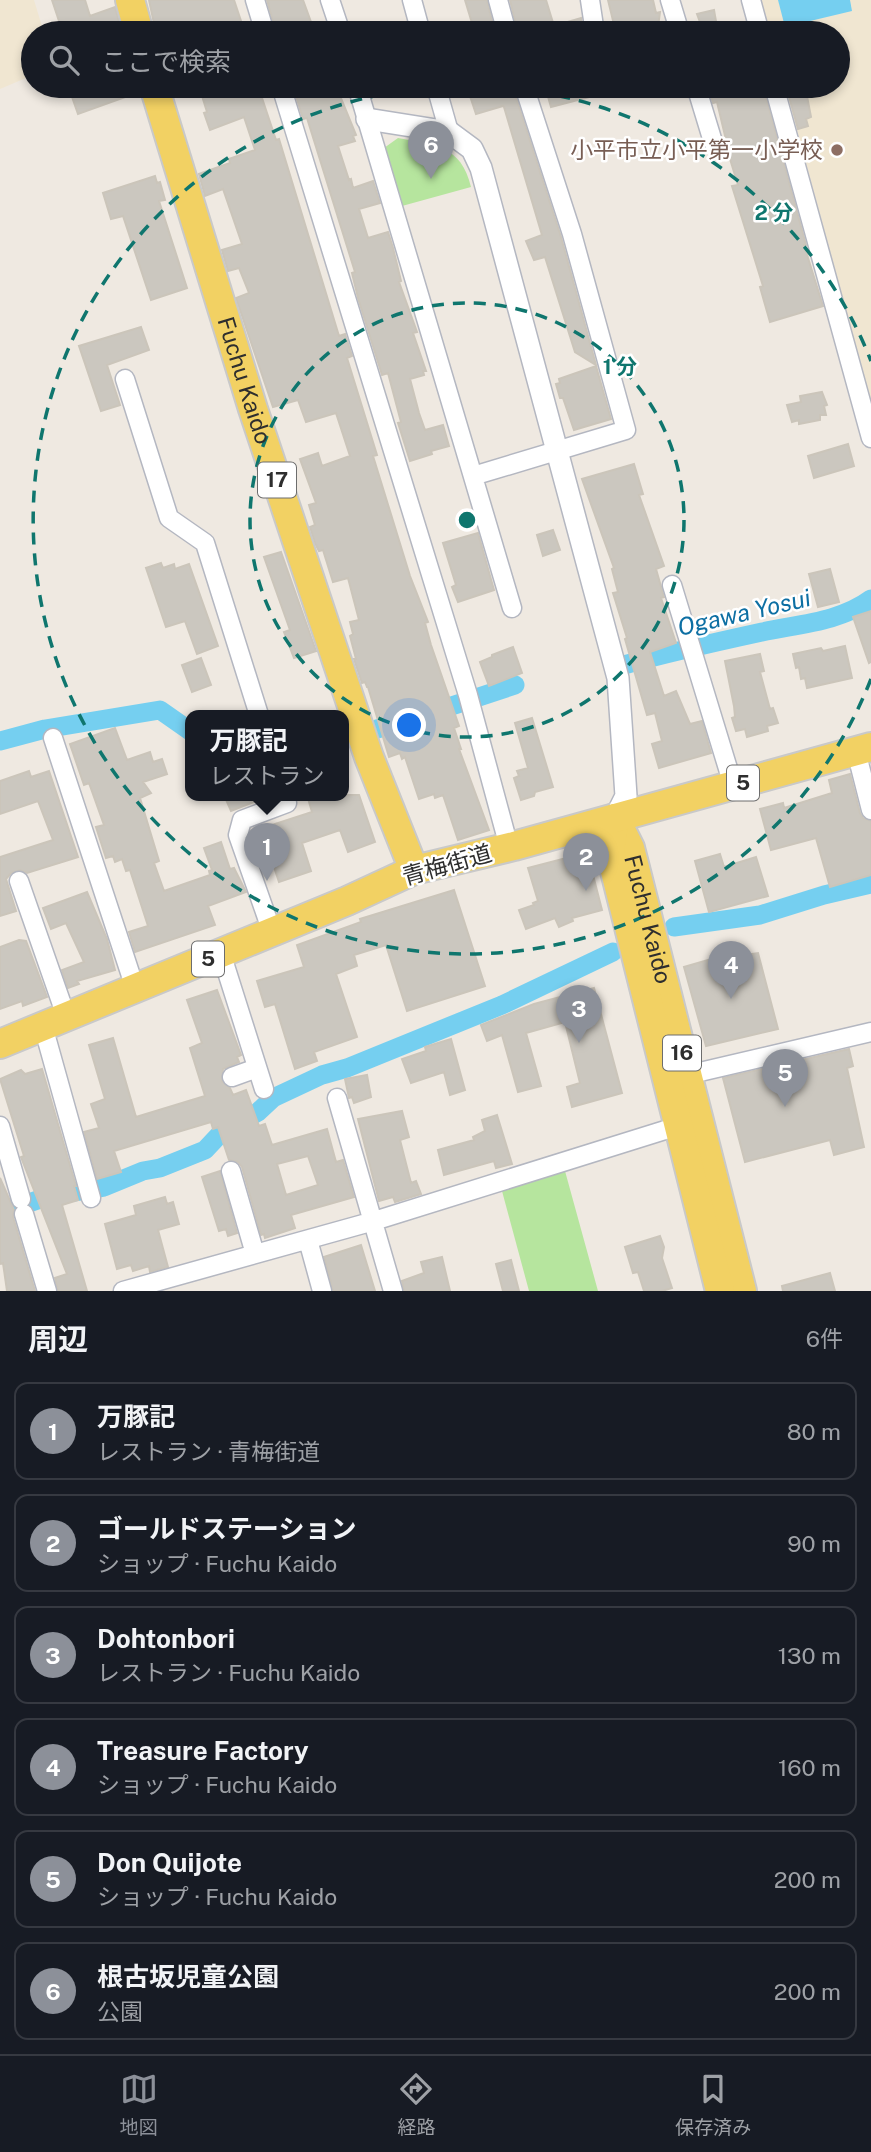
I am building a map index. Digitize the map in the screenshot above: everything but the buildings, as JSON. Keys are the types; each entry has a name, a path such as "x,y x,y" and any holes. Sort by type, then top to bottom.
{"main road":[{"path":"130,0 136,21"},
{"name":"Fuchu Kaido","path":"158,98 257,421 369,757 414,870"},
{"name":"青梅街道","path":"0,1044 348,901 414,870 509,847 863,749"},
{"name":"Fuchu Kaido","path":"615,818 630,848 742,1291"},
{"name":"Fuchu Kaido","path":"615,818 610,851 720,1291"}],"street":[{"path":"254,0 261,21"},
{"path":"330,0 337,21"},
{"path":"412,0 418,21"},
{"path":"498,0 504,21"},
{"path":"590,0 593,21"},
{"path":"670,0 676,21"},
{"path":"751,0 757,21"},
{"path":"285,98 469,700 509,847"},
{"path":"361,98 512,608"},
{"path":"439,98 449,132"},
{"path":"473,476 626,430 572,234 528,98"},
{"path":"700,98 713,142"},
{"path":"777,98 871,438"},
{"path":"367,119 449,132 472,149 481,168 618,678 626,796 615,818"},
{"path":"125,380 169,518 205,543 257,710"},
{"path":"672,586 733,785"},
{"path":"53,738 135,988"},
{"path":"863,749 871,810"},
{"path":"272,932 238,835 242,820 286,801"},
{"path":"19,881 55,1021 90,1191"},
{"path":"221,953 264,1089"},
{"path":"687,1074 871,1032"},
{"path":"232,1077 257,1068"},
{"path":"337,1098 393,1291"},
{"path":"0,1126 47,1291"},
{"path":"123,1291 374,1221 678,1126"},
{"path":"231,1171 255,1254"},
{"path":"308,1240 322,1291"}],"shaded area":[{"path":"0,0 34,0 40,21 21,21 21,80 0,89"},
{"name":"小平市立小平第一小学校","path":"761,0 871,0 871,402 788,98 850,98 850,21 767,21"}],"green space":[{"path":"398,138 445,149 461,163 471,187 402,206 384,148"},
{"path":"565,1171 598,1291 529,1291 502,1191"}],"water":[{"path":"778,0 850,0 852,11 810,21 783,21"}],"waterway":[{"name":"Ogawa Yosui","path":"624,665 710,643 819,621 846,613 871,599"},
{"name":"Ogawa Yosui","path":"377,729 515,685"},
{"name":"Ogawa Yosui","path":"0,741 45,729 160,710 185,728"},
{"path":"674,927 760,915 871,884"},
{"path":"0,1213 49,1196 104,1187 205,1150 220,1134 258,1112 273,1098 322,1075 347,1068 502,1005 613,952"}],"place":[{"name":"小平市立小平第一小学校","path":"837,150"},
{"name":"根古坂児童公園","path":"431,179"},
{"name":"万豚記","path":"267,881"},
{"name":"ゴールドステーション","path":"586,891"},
{"name":"Treasure Factory","path":"731,999"},
{"name":"Dohtonbori","path":"579,1043"},
{"name":"Don Quijote","path":"785,1107"}]}
